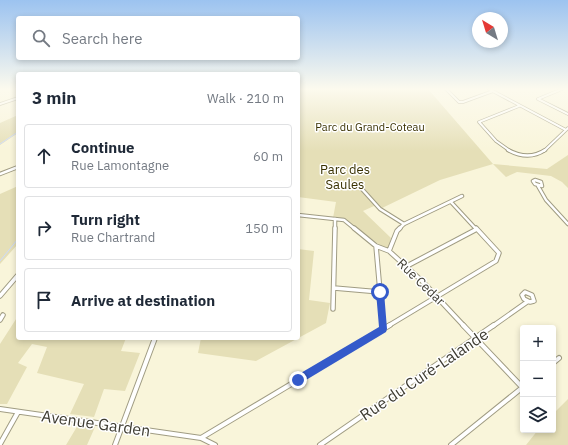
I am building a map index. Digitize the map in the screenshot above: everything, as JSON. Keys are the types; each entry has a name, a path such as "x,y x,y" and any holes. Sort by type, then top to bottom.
{"street":[{"path":"510,110 479,122 504,149 510,153 526,156 540,153 552,145 567,129 527,110"},
{"path":"0,174 16,168"},
{"path":"538,186 546,200 568,224"},
{"path":"361,188 378,209 387,216 404,224"},
{"path":"389,251 397,231 404,224 462,196"},
{"path":"201,438 496,261 499,253 451,202"},
{"name":"Rue Cedar","path":"300,215 344,220 376,246 389,251 407,266 438,297 520,384"},
{"path":"333,309 335,219"},
{"path":"407,266 477,229"},
{"path":"376,246 383,329"},
{"path":"0,296 16,277"},
{"path":"334,288 380,292"},
{"name":"Rue du Curé-Lalande","path":"320,445 527,302"},
{"path":"0,320 3,315"},
{"path":"115,445 154,340"},
{"path":"555,361 559,358"},
{"path":"451,445 520,389"},
{"name":"Avenue Garden","path":"0,409 201,438 215,445"},
{"path":"0,444 18,412"}],"green space":[{"name":"Parc du Grand-Coteau","path":"300,110 446,110 493,164 440,180 380,209 374,206 363,211 391,238 388,251 343,218 333,218 336,202 300,197"},
{"path":"16,116 16,134 0,145 0,123"},
{"path":"568,155 568,188 562,182 551,176 517,172 506,177 493,164 547,169"},
{"path":"16,187 16,246 0,264 0,194"},
{"path":"300,249 314,251 309,300 330,303 326,323 300,337"},
{"path":"16,319 16,340 125,340 121,351 140,353 125,391 104,389 94,417 70,414 84,384 37,373 47,347 32,344 18,363 27,367 7,404 0,404 0,344"},
{"path":"201,340 295,340 256,361 198,353"},
{"path":"568,399 568,445 526,445 536,433 556,433 556,411"},
{"path":"78,425 95,427 87,445 66,445"}],"waterway":[{"path":"0,144 16,133"},
{"path":"0,261 16,241"}],"route":[{"path":"298,380 383,329 380,292"}],"park label":[{"name":"Parc des Saules","path":"345,176"}]}
